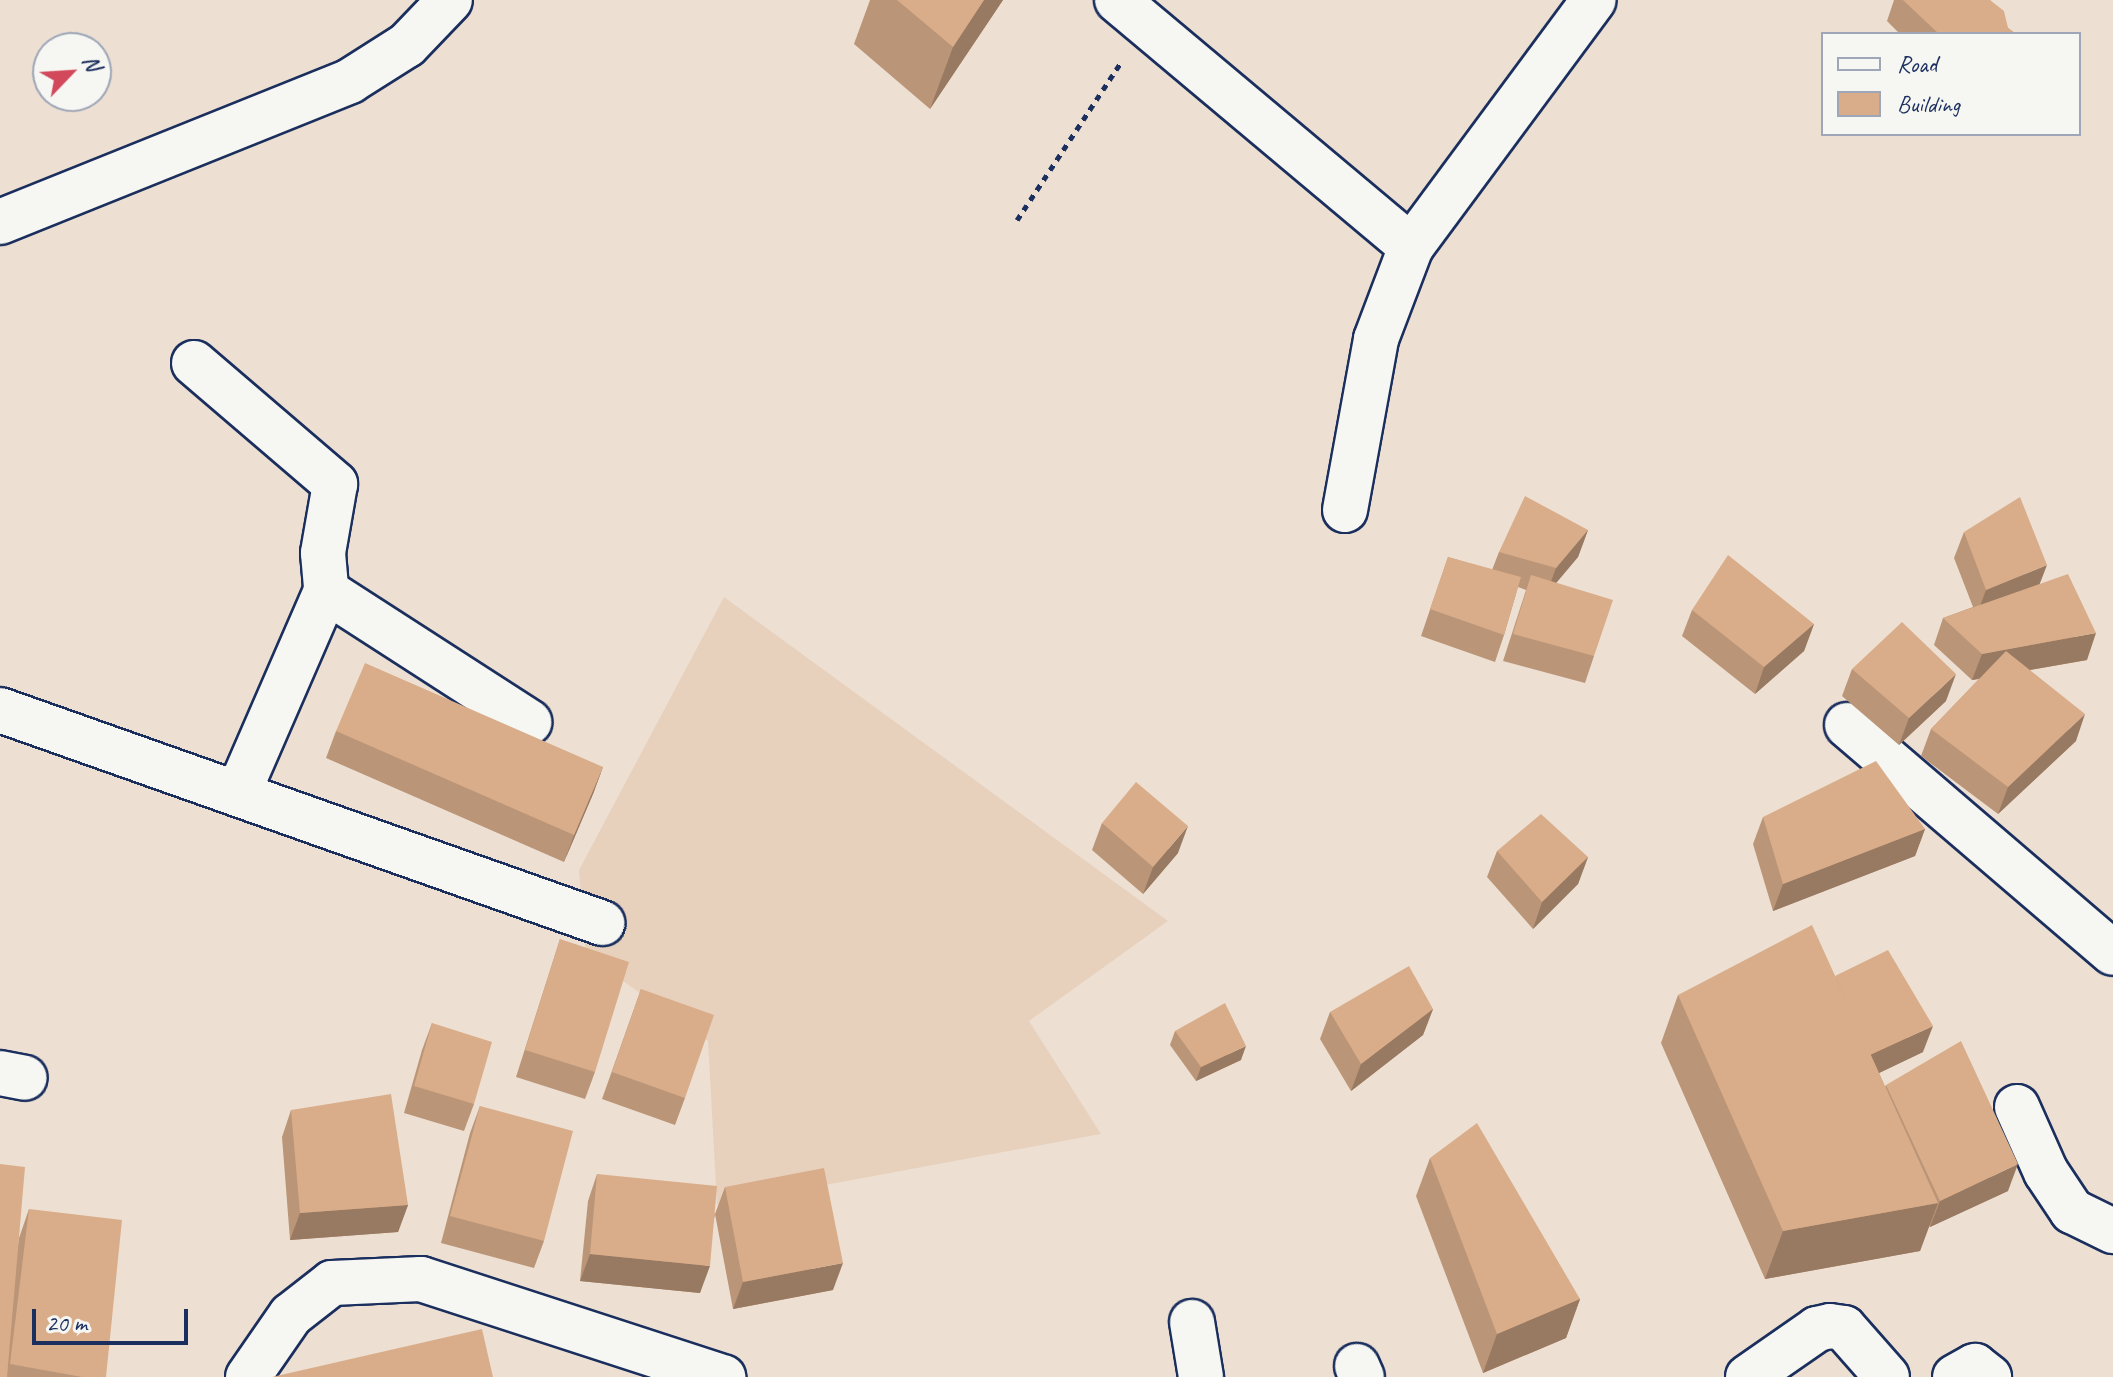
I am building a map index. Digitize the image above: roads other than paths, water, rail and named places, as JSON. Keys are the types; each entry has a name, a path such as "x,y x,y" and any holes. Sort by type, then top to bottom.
{"street":[{"path":"0,222 350,81 407,45 450,0"},
{"path":"1345,510 1376,339 1411,247 1594,0"},
{"path":"1131,12 1411,247"},
{"path":"194,363 335,484 323,553 326,591 238,793"},
{"path":"326,591 529,722"},
{"path":"0,710 602,923"},
{"path":"1847,725 2113,953"},
{"path":"2017,1107 2046,1172 2072,1211 2113,1231"},
{"path":"248,1377 291,1315 332,1283 421,1279 723,1377"},
{"path":"1192,1322 1201,1377"},
{"path":"1748,1377 1817,1329 1830,1326 1844,1328 1887,1377"},
{"path":"1955,1377 1975,1366 1989,1377"}]}
